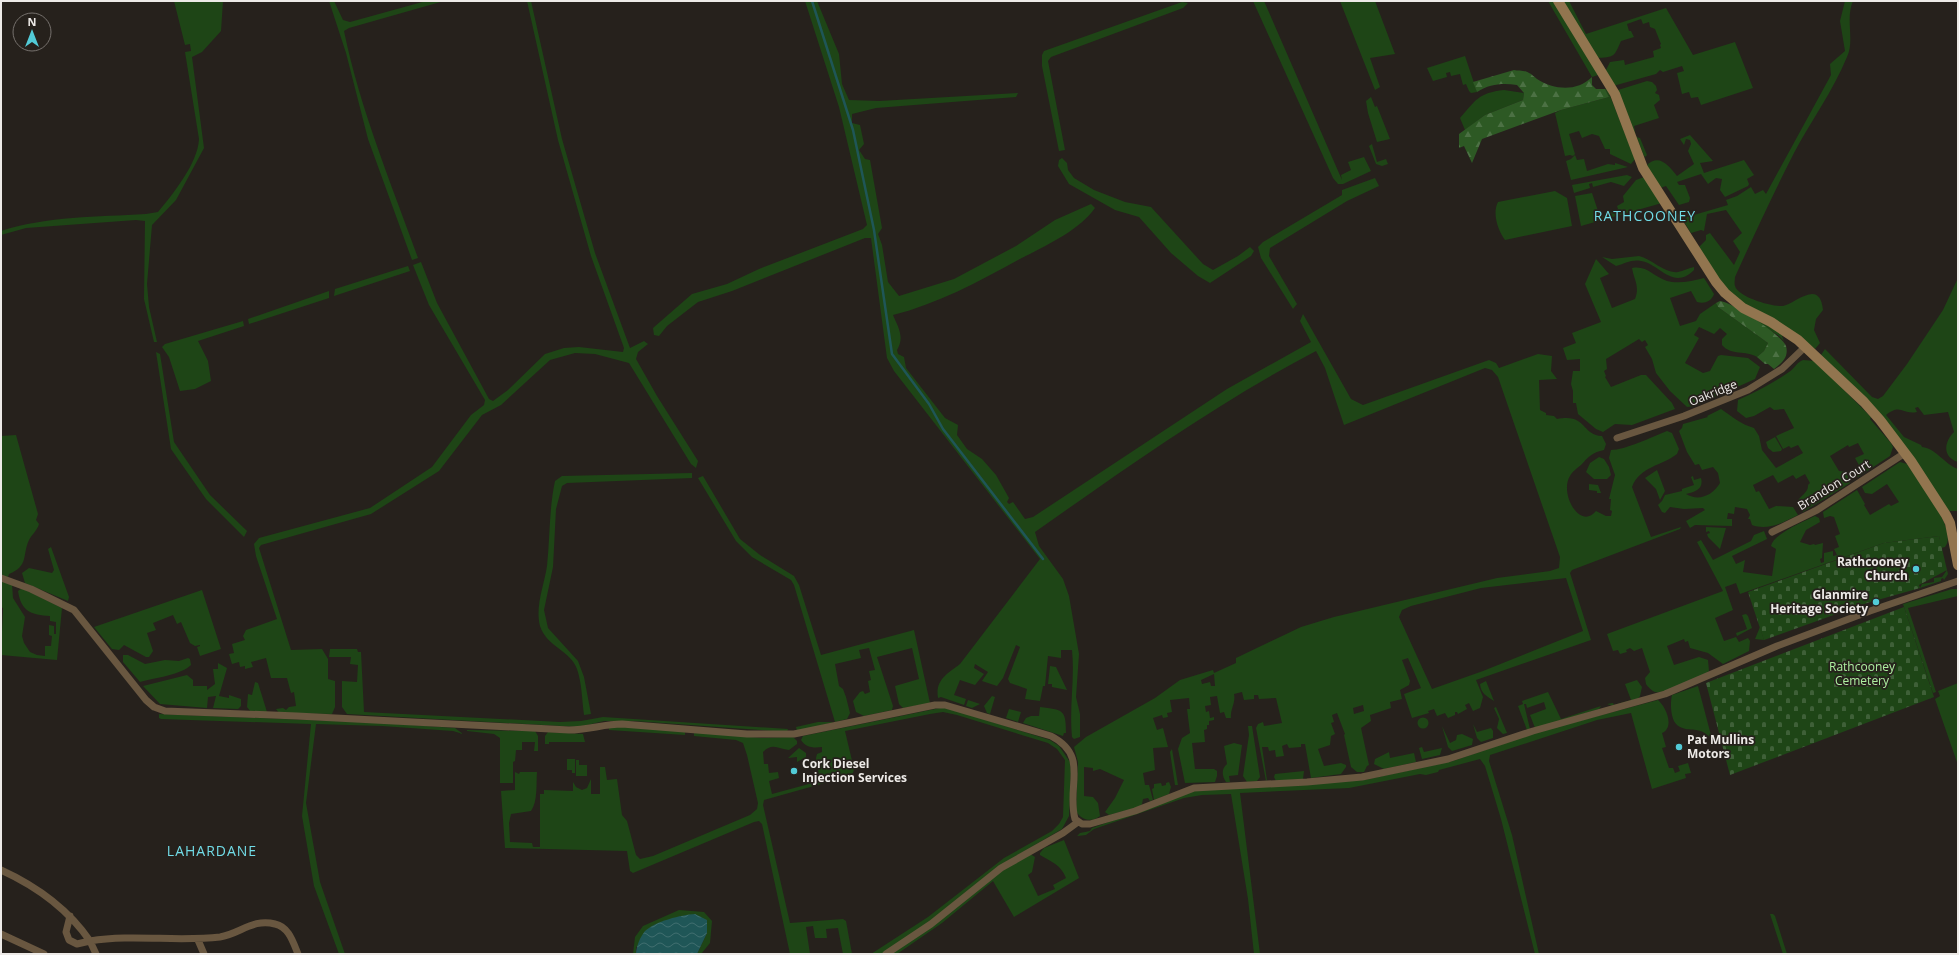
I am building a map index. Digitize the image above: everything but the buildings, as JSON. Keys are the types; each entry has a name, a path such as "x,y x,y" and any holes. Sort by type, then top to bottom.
{"street":[{"path":"1558,1 1615,94 1643,168 1716,282 1725,293 1743,308 1784,330 1805,347 1872,411 1905,453 1936,499 1954,521 1958,565"},
{"name":"Oakridge","path":"1617,438 1684,416 1748,390 1782,369 1805,347"},
{"name":"Brandon Court","path":"1772,532 1817,510 1905,453"},
{"path":"1,578 31,589 74,610 146,700 154,707 165,711 569,730 580,730 605,724 622,724 774,735 811,732 935,705 945,705 1051,736 1063,744 1072,755 1074,765 1073,812 1078,822"},
{"path":"886,954 931,924 1001,868 1078,822 1090,824 1125,815 1194,788 1308,782 1362,776 1448,759 1533,731 1665,694 1777,646 1884,606 1958,581"},
{"path":"1,870 21,880 54,902 70,916 90,940 96,954"},
{"path":"70,916 66,932 69,940 77,944 90,940 109,938 198,940 229,936 248,925 275,924 285,928 298,954"},
{"path":"1,934 44,954"},
{"path":"198,940 204,954"}],"green space":[{"path":"174,1 223,1 221,31 202,52 192,57 204,148 176,200 152,225 147,284 149,307 157,342 154,342 144,299 145,221 136,220 26,228 1,235 1,231 37,222 158,212 171,196 190,168 198,148 199,139 185,52 191,51 190,44 185,45"},
{"path":"329,1 334,1 343,20 350,22 426,1 444,1 349,28 344,31 367,117 418,258 412,260 368,139 346,53"},
{"path":"527,1 531,1 562,139 595,253 630,348 644,341 648,344 638,352 636,359 657,396 698,461 696,468 691,464 629,363 595,354 575,353 550,360 501,405 482,415 439,471 371,514 261,545 259,548 291,650 322,649 328,659 328,679 335,681 335,707 332,714 279,713 276,709 283,708 286,710 289,707 296,706 294,692 291,693 287,678 271,678 266,658 251,662 253,667 245,669 245,666 240,667 239,662 232,664 229,654 234,653 232,644 245,640 243,636 246,630 277,619 256,556 254,544 259,538 370,508 432,467 471,415 484,405 485,400 429,305 413,265 421,262 437,303 489,399 493,401 508,390 545,354 564,348 579,347 623,352 624,348 591,256 558,140"},
{"path":"805,1 817,1 839,54 842,84 849,100 879,101 1018,93 1016,97 876,108 852,114 852,123 860,125 864,144 859,150 865,159 870,160 882,228 878,234 882,245 888,282 899,296 954,279 1016,246 1055,220 1091,204 1095,208 1080,224 1060,238 1038,250 957,292 925,305 893,315 901,336 897,350 898,354 904,357 906,368 945,418 958,425 957,435 967,449 982,459 996,475 1009,498 1007,502 1009,504 1013,502 1025,519 1033,517 1227,389 1311,342 1300,321 1303,314 1351,399 1363,405 1489,360 1496,363 1499,368 1538,354 1552,356 1551,371 1557,379 1539,380 1540,410 1546,413 1546,415 1554,416 1557,419 1567,418 1579,421 1590,432 1595,435 1602,436 1606,444 1604,450 1591,455 1570,476 1567,483 1567,491 1569,500 1573,507 1578,513 1584,516 1590,516 1596,511 1606,516 1611,516 1611,499 1609,499 1615,475 1609,458 1611,450 1631,446 1667,431 1672,433 1679,449 1677,454 1646,470 1640,475 1632,487 1651,537 1681,527 1680,529 1572,570 1570,573 1591,640 1476,680 1483,697 1480,708 1473,711 1469,703 1465,705 1467,709 1458,714 1455,712 1455,715 1448,718 1445,713 1437,716 1434,709 1428,711 1429,713 1412,718 1404,694 1421,688 1408,658 1402,660 1410,681 1409,685 1400,690 1402,699 1390,702 1391,708 1370,715 1371,721 1361,728 1369,765 1364,772 1357,772 1351,767 1345,734 1337,713 1332,715 1334,722 1331,723 1335,734 1331,736 1330,745 1318,749 1324,766 1341,763 1346,765 1341,774 1311,778 1305,744 1301,744 1301,747 1289,748 1287,744 1282,746 1284,756 1276,757 1275,750 1269,751 1268,747 1262,747 1266,781 1256,728 1258,724 1263,722 1264,726 1282,723 1276,698 1259,699 1258,695 1254,695 1254,699 1244,700 1242,692 1234,694 1231,718 1226,718 1224,712 1220,713 1217,696 1210,697 1211,705 1205,706 1206,712 1209,711 1210,718 1214,717 1214,720 1209,721 1207,729 1204,730 1205,742 1192,743 1195,769 1214,769 1217,771 1215,782 1185,783 1178,749 1182,738 1190,733 1187,709 1190,709 1189,698 1170,700 1172,712 1167,713 1168,717 1163,718 1162,715 1153,718 1157,730 1163,728 1168,747 1153,748 1155,770 1143,773 1145,785 1149,785 1153,800 1150,801 1148,798 1143,799 1142,804 1139,807 1109,815 1105,812 1115,798 1124,780 1100,769 1093,771 1093,768 1084,767 1084,796 1093,797 1098,803 1100,816 1086,820 1076,811 1078,762 1074,747 1086,737 1155,698 1180,680 1213,670 1214,673 1236,663 1236,658 1301,627 1334,617 1497,578 1550,571 1559,568 1560,557 1498,377 1492,370 1485,368 1344,425 1325,368 1316,351 1279,371 1172,437 1035,532 1039,546 1063,579 1069,596 1079,654 1076,697 1080,714 1080,737 1074,739 1072,737 1072,650 1061,650 1061,658 1048,656 1045,686 1043,686 1040,701 1025,699 1027,689 1010,683 1008,679 1020,647 1016,645 1003,678 997,686 982,681 988,672 975,664 974,668 984,674 975,685 960,680 954,695 966,699 964,705 941,697 938,698 938,686 940,682 960,664 1040,559 894,371 887,358 871,238 865,238 732,291 698,302 667,326 659,336 654,335 653,328 692,294 727,284 759,269 863,229 867,225 839,107","holes":["1566,578 1583,631 1483,671 1432,689 1399,617 1402,610 1411,606 1481,588","1214,674 1215,686 1211,686 1210,682 1202,684 1201,680","1363,705 1364,711 1354,714 1353,708"]},
{"path":"1253,1 1264,1 1342,180 1341,175 1351,170 1348,162 1364,157 1371,171 1343,184 1338,184 1333,178"},
{"path":"1340,1 1375,1 1395,54 1370,58 1380,87 1375,90"},
{"path":"1548,1 1555,1 1598,75 1592,77"},
{"path":"1561,1 1569,1 1586,34 1666,8 1693,55 1735,42 1753,88 1701,105 1698,97 1691,98 1689,92 1682,94 1677,73 1684,71 1682,66 1663,72 1660,70 1656,74 1613,86 1605,72 1610,62 1624,60 1625,65 1654,57 1653,51 1661,48 1661,44 1655,29 1650,27 1649,22 1643,24 1641,19 1627,24 1629,31 1631,31 1634,37 1621,41 1613,55 1596,58"},
{"path":"1845,1 1853,1 1850,15 1850,44 1847,57 1829,94 1794,153 1735,277 1735,286 1742,294 1771,305 1783,306 1807,295 1817,295 1821,301 1823,310 1816,319 1814,330 1820,343 1815,349 1740,302 1726,290 1717,278 1699,247 1706,240 1706,235 1710,233 1734,265 1740,252 1733,241 1742,233 1726,210 1707,214 1704,231 1701,230 1691,233 1683,220 1687,217 1728,205 1726,200 1737,196 1751,187 1755,194 1763,190 1766,194 1831,75 1830,64 1845,51 1840,21"},
{"path":"1182,2 1188,3 1183,8 1051,57 1048,61 1065,150 1059,151 1042,66 1042,55 1044,51"},
{"path":"1465,56 1477,92 1471,93 1466,84 1463,85 1460,74 1451,76 1450,72 1446,73 1447,77 1433,81 1427,68"},
{"path":"1514,70 1527,72 1544,83 1565,88 1579,85 1592,77 1592,85 1596,89 1605,89 1609,97 1561,110 1482,139 1472,163 1464,146 1459,148 1459,134 1485,115 1523,100 1524,93 1517,85 1506,84 1491,86 1477,92 1473,82"},
{"path":"1647,81 1652,82 1656,86 1657,90 1655,93 1659,95 1660,100 1654,105 1659,118 1634,126 1636,135 1618,90"},
{"path":"1607,88 1635,159 1631,164 1610,154 1610,149 1605,149 1599,136 1592,134 1582,138 1579,131 1569,134 1575,154 1573,156 1565,156 1555,113 1609,97 1605,89"},
{"path":"1504,90 1524,93 1523,100 1485,115 1465,130 1460,118 1474,102 1478,98 1488,93"},
{"path":"1371,97 1375,107 1377,106 1390,139 1377,142 1366,101"},
{"path":"1690,135 1713,161 1700,163 1704,173 1744,160 1754,175 1747,179 1749,184 1748,186 1725,197 1720,190 1722,179 1716,178 1708,184 1701,174 1677,182 1679,185 1685,185 1690,198 1689,202 1679,205 1666,186 1660,188 1646,166 1655,161 1663,162 1677,176 1694,164 1688,151 1691,144 1690,140 1686,139 1684,145 1680,139"},
{"path":"1637,137 1640,138 1647,155 1645,157 1644,156"},
{"path":"1372,144 1377,162 1386,159 1388,164 1382,166 1376,164 1369,146"},
{"path":"1575,155 1577,160 1584,159 1587,171 1608,164 1615,165 1615,163 1628,167 1571,180 1566,161"},
{"path":"1062,158 1067,163 1068,170 1074,178 1094,190 1125,202 1151,207 1203,264 1213,270 1238,256 1250,247 1254,251 1251,256 1210,283 1198,276 1171,253 1139,217 1115,210 1069,184 1058,166 1059,160"},
{"path":"1627,175 1632,177 1624,186 1611,182 1593,187 1592,183 1589,184 1590,188 1574,193 1572,185"},
{"path":"1644,177 1662,203 1581,226 1575,196 1592,193 1598,211 1600,211 1603,216 1618,209 1617,206 1624,202 1623,196 1636,180"},
{"path":"1375,178 1379,186 1347,201 1270,248 1269,256 1297,304 1293,309 1261,258 1258,247 1263,242 1342,195 1342,190"},
{"path":"1555,191 1567,198 1572,226 1505,240 1500,232 1497,222 1496,206 1498,202"},
{"path":"1639,256 1668,271 1678,272 1694,267 1694,270 1686,276 1680,278 1673,277 1648,263 1641,261 1631,261 1616,266 1602,257 1612,259"},
{"path":"1596,259 1609,274 1600,278 1612,308 1635,299 1637,287 1632,268 1642,268 1662,279 1671,282 1686,282 1704,278 1714,294 1709,301 1702,303 1697,302 1691,291 1670,298 1680,326 1696,321 1700,314 1716,303 1718,307 1768,343 1764,351 1757,357 1734,352 1722,345 1722,339 1727,334 1720,328 1714,334 1699,327 1694,335 1699,338 1685,363 1703,373 1710,371 1718,356 1721,355 1748,358 1760,367 1755,379 1695,406 1687,407 1670,391 1656,373 1652,359 1645,347 1648,345 1645,340 1642,342 1639,339 1606,359 1607,369 1604,371 1605,377 1611,387 1641,375 1646,375 1672,403 1675,409 1632,425 1615,424 1603,432 1596,429 1578,414 1576,403 1573,403 1573,391 1571,384 1573,371 1580,371 1580,359 1567,360 1563,348 1576,343 1572,333 1601,322 1585,284"},
{"path":"408,266 410,271 334,296 335,289"},
{"path":"1958,278 1958,462 1949,457 1946,449 1948,440 1954,432 1948,412 1924,415 1918,407 1915,408 1917,412 1895,410 1886,415 1904,437 1921,445 1922,447 1927,448 1958,469 1958,511 1949,511 1873,409 1821,355 1825,349 1872,397 1878,399 1883,396 1907,364 1943,310"},
{"path":"329,291 329,298 249,324 248,319"},
{"path":"1720,301 1745,313 1767,327 1783,341 1786,346 1787,353 1786,357 1780,364 1774,369 1757,357 1764,351 1768,343 1718,307 1716,303"},
{"path":"1744,313 1784,334 1782,336 1784,341 1779,336"},
{"path":"243,321 244,326 198,341 208,361 211,381 195,389 180,391 169,357 162,347 165,344"},
{"path":"156,352 160,354 174,442 210,495 247,531 244,537 206,499 171,449"},
{"path":"1803,360 1815,361 1871,417 1870,419 1893,447 1890,456 1858,477 1854,472 1860,467 1855,458 1864,454 1858,443 1849,447 1848,445 1830,456 1839,471 1846,472 1850,483 1803,512 1797,503 1807,490 1810,483 1805,474 1796,479 1793,475 1778,483 1773,475 1753,485 1756,492 1759,491 1769,509 1776,506 1793,507 1798,515 1776,525 1758,527 1752,525 1750,519 1748,519 1750,515 1747,509 1735,507 1734,514 1728,513 1727,519 1732,519 1732,526 1695,525 1690,528 1686,521 1705,510 1703,508 1684,509 1670,507 1665,513 1662,512 1658,505 1665,495 1682,491 1682,489 1694,485 1691,477 1693,476 1694,480 1701,478 1702,482 1698,489 1686,494 1691,496 1701,497 1710,494 1720,483 1718,473 1713,467 1702,470 1699,464 1695,465 1687,452 1679,431 1683,424 1708,417 1707,416 1721,409 1741,422 1754,428 1759,436 1762,450 1776,468 1803,453 1798,445 1791,448 1789,446 1783,449 1776,436 1794,428 1784,409 1774,410 1770,407 1754,416 1746,418 1737,411 1738,400 1777,380"},
{"path":"16,435 38,514 36,520 39,524 29,540 22,564 15,571 9,574 8,577 1,575 1,436"},
{"path":"1775,437 1782,449 1781,451 1773,452 1768,448 1766,442"},
{"path":"1599,457 1604,459 1609,467 1611,475 1607,479 1594,479 1586,472 1590,463"},
{"path":"1900,462 1907,464 1927,492 1942,517 1948,539 1945,547 1941,548 1939,536 1884,543 1740,594 1736,583 1725,587 1733,610 1715,618 1724,641 1736,637 1739,642 1748,638 1750,641 1749,651 1723,664 1708,653 1690,648 1688,641 1685,642 1684,639 1667,646 1674,665 1699,657 1708,660 1709,671 1691,681 1666,691 1655,692 1646,684 1645,678 1650,672 1642,648 1634,651 1630,648 1626,650 1627,652 1620,654 1618,650 1613,651 1607,634 1723,591 1697,542 1701,540 1713,560 1751,541 1754,535 1764,531 1767,539 1732,556 1736,564 1745,560 1743,572 1772,576 1776,549 1771,546 1773,541 1790,528 1815,516 1819,518 1820,522 1806,530 1800,542 1810,545 1823,543 1822,558 1820,559 1821,563 1824,562 1824,553 1833,551 1833,556 1837,555 1834,549 1839,547 1835,536 1840,534 1834,517 1830,516 1824,518 1823,512 1857,490 1870,515 1889,504 1891,506 1899,502 1887,484 1872,494 1865,493 1862,487"},
{"path":"1657,470 1665,491 1660,500 1656,489 1645,478"},
{"path":"692,473 692,478 567,483 562,486 556,509 553,567 544,610 548,628 578,661 584,677 591,714 584,715 581,686 577,669 570,658 547,639 540,626 539,618 539,604 547,566 555,481 562,476"},
{"path":"703,476 740,539 760,555 794,576 799,585 821,655 914,630 930,703 903,708 899,704 895,686 919,679 912,648 877,657 893,706 892,710 864,716 856,712 853,701 860,692 863,691 865,694 870,692 868,681 871,680 869,671 875,670 869,648 859,650 861,658 835,664 839,686 843,689 850,713 847,719 835,722 794,585 791,580 752,557 736,541 698,478"},
{"path":"1589,484 1598,485 1601,493 1589,490"},
{"path":"1706,527 1726,528 1720,549 1708,537 1707,534 1710,533 1709,531 1706,532"},
{"path":"1939,536 1947,570 1919,585 1920,588 1867,603 1764,640 1748,592 1884,543"},
{"path":"51,547 69,597 68,601 25,583 22,573 29,568 52,573 54,570 48,549"},
{"path":"1947,570 1948,574 1944,580 1943,578 1941,581 1920,588 1922,584 1934,582 1934,578 1942,577"},
{"path":"1,581 12,584 13,598 25,617 22,636 24,643 30,652 45,656 45,646 51,646 52,636 49,635 49,625 54,626 54,634 56,634 56,622 50,621 50,616 28,611 19,598 18,591 22,588 62,608 57,660 1,655 3,608 1,607"},
{"path":"1952,589 1958,589 1958,596 1908,608 1936,692 1933,693 1903,604"},
{"path":"202,590 221,649 200,656 197,647 200,645 195,646 190,643 181,622 177,624 173,615 153,623 156,630 147,633 153,651 149,657 146,657 124,645 119,650 112,649 94,627"},
{"name":"Rathcooney Cemetery","path":"1904,607 1934,697 1730,775 1706,683"},
{"path":"1746,614 1752,628 1737,636 1736,633 1747,629 1742,615"},
{"path":"1760,627 1764,640 1755,639"},
{"path":"330,649 357,649 358,652 361,652 364,712 560,722 581,721 603,717 788,729 787,732 634,721 604,721 579,727 347,714 342,707 342,681 357,682 358,665 350,664 351,657 329,657"},
{"path":"123,655 128,655 145,664 165,660 179,661 188,658 190,659 191,665 174,674 140,682 123,662"},
{"path":"218,663 227,668 219,696 229,698 229,695 241,699 241,706 238,709 213,708 216,696 208,697 207,708 160,704 143,686 187,675 193,680 193,686 207,686 207,690 215,684 213,669 218,669"},
{"path":"1050,666 1056,667 1067,690 1052,687 1052,684 1048,684"},
{"path":"1637,680 1642,687 1638,699 1613,706 1607,704 1613,703 1614,705 1631,700 1625,684"},
{"path":"1486,681 1494,701 1482,690 1480,684"},
{"path":"255,682 258,683 267,712 251,712 247,707 248,694 252,695"},
{"path":"1958,683 1958,765 1935,699 1940,696 1938,691"},
{"path":"1698,686 1712,739 1703,732 1680,727 1674,721 1671,708 1672,695"},
{"path":"1548,692 1561,719 1601,706 1599,709 1535,728 1530,715 1546,709 1544,702 1527,708 1526,704 1524,704 1530,729 1527,730 1518,706 1523,704 1522,701"},
{"path":"992,696 995,697 990,714 987,713 984,706"},
{"path":"968,700 980,704 972,708 966,706"},
{"path":"1658,700 1664,707 1669,722 1666,730 1662,733 1666,747 1662,748 1669,768 1673,768 1675,773 1680,771 1678,766 1688,763 1691,773 1685,774 1686,778 1652,789 1631,713 1597,720 1490,755 1489,761 1512,835 1539,954 1535,954 1501,819 1485,766 1480,759 1426,775 1420,774 1349,788 1240,793 1260,954 1254,954 1248,899 1231,794 1202,795 1184,798 1094,829 1086,835 1077,836 1080,833 1090,831 1092,828 1194,791 1364,780 1453,761 1538,732"},
{"path":"1040,707 1062,712 1066,725 1066,733 1064,733 1063,736 1023,723 1026,718 1031,716 1039,716"},
{"path":"1496,707 1507,733 1503,734 1497,728 1499,719 1494,708"},
{"path":"940,708 947,708 1050,740 1059,746 1070,762 1069,816 1062,829 1004,863 929,922 882,954 871,954 928,917 1004,858 1052,831 1059,824 1063,817 1065,760 1057,749 1048,743 957,715 943,712 930,714 845,731 854,769 853,773 846,777 764,800 763,805 790,923 843,919 846,921 852,954 843,954 838,928 826,929 827,938 815,938 813,926 806,927 810,954 790,954 762,824 759,821 633,873 630,871 627,851 505,848 501,791 515,790 515,772 519,774 520,772 537,772 536,792 535,802 531,811 511,814 509,823 510,842 532,843 533,847 540,847 540,794 544,794 544,790 573,791 573,782 576,787 582,790 587,788 591,779 591,794 600,794 600,767 605,767 607,780 617,779 622,815 627,821 636,855 640,859 653,856 750,815 757,809 758,803 743,743 736,740 694,736 694,732 762,738 793,737 797,741 797,744 789,750 769,747 763,752 764,764 768,764 769,773 778,772 779,778 769,781 772,794 820,781 816,758 817,754 822,752 822,747 805,745 801,740 803,736"},
{"path":"1009,709 1021,712 1018,722 1006,718"},
{"path":"159,714 382,723 455,728 463,734 453,731 382,726 316,724 306,803 320,882 345,954 339,954 314,886 302,816 311,724 161,719 159,718"},
{"path":"1421,718 1425,718 1427,719 1427,727 1421,728 1418,725 1418,721"},
{"path":"818,722 834,722 797,731 796,727"},
{"path":"1473,724 1477,732 1491,728 1493,731 1493,738 1481,742 1477,738"},
{"path":"609,726 685,731 685,735 609,730"},
{"path":"1248,726 1252,726 1260,777 1257,781 1247,782 1243,776 1249,735"},
{"path":"1442,726 1450,743 1456,740 1457,735 1462,734 1473,739 1472,745 1452,751 1448,747"},
{"path":"467,730 535,731 538,736 538,751 534,751 535,742 522,742 522,750 516,750 515,761 513,762 513,783 500,783 500,738 494,734"},
{"path":"548,732 583,734 585,742 549,742 549,744 545,744 545,736"},
{"path":"1234,743 1242,745 1238,775 1229,776 1230,782 1226,782 1223,773 1227,764 1224,746"},
{"path":"1422,747 1424,752 1442,748 1440,755 1422,759 1419,748"},
{"path":"799,748 806,753 806,757 797,762 797,757 788,758"},
{"path":"1172,749 1178,785 1175,785 1170,752"},
{"path":"1389,752 1390,758 1414,753 1416,762 1384,769 1374,764 1375,759"},
{"path":"567,759 575,759 575,773 572,773 572,770 567,770"},
{"path":"576,760 579,760 579,765 587,765 587,776 576,776"},
{"path":"1304,771 1303,779 1276,781 1274,777 1275,774"},
{"path":"1169,782 1171,787 1169,794 1154,800 1152,789 1154,788 1154,784 1161,783 1162,786"},
{"path":"1064,840 1079,878 1014,917 993,881 942,923 897,954 890,954 961,904 1009,865 1030,854 1035,857 1032,872 1028,875 1038,896 1055,889 1053,885 1066,878 1059,867 1040,855 1040,853 1044,848"},
{"path":"679,910 704,912 712,921 710,943 701,954 697,954 707,933 636,947 636,954 633,954 635,937 643,926"},
{"path":"1770,914 1775,916 1787,954 1783,954"}],"water":[{"path":"695,914 707,920 707,933 697,954 636,954 640,939 645,931 650,927 669,919"}],"waterway":[{"path":"812,1 853,130 874,230 892,354 929,404 943,429 1043,559"}],"place":[{"name":"Rathcooney Church","path":"1916,569"},
{"name":"Glanmire Heritage Society","path":"1876,602"},
{"name":"Pat Mullins Motors","path":"1679,747"},
{"name":"Cork Diesel Injection Services","path":"794,771"}],"district":[{"name":"RATHCOONEY","path":"1645,216"},
{"name":"LAHARDANE","path":"212,851"}]}
